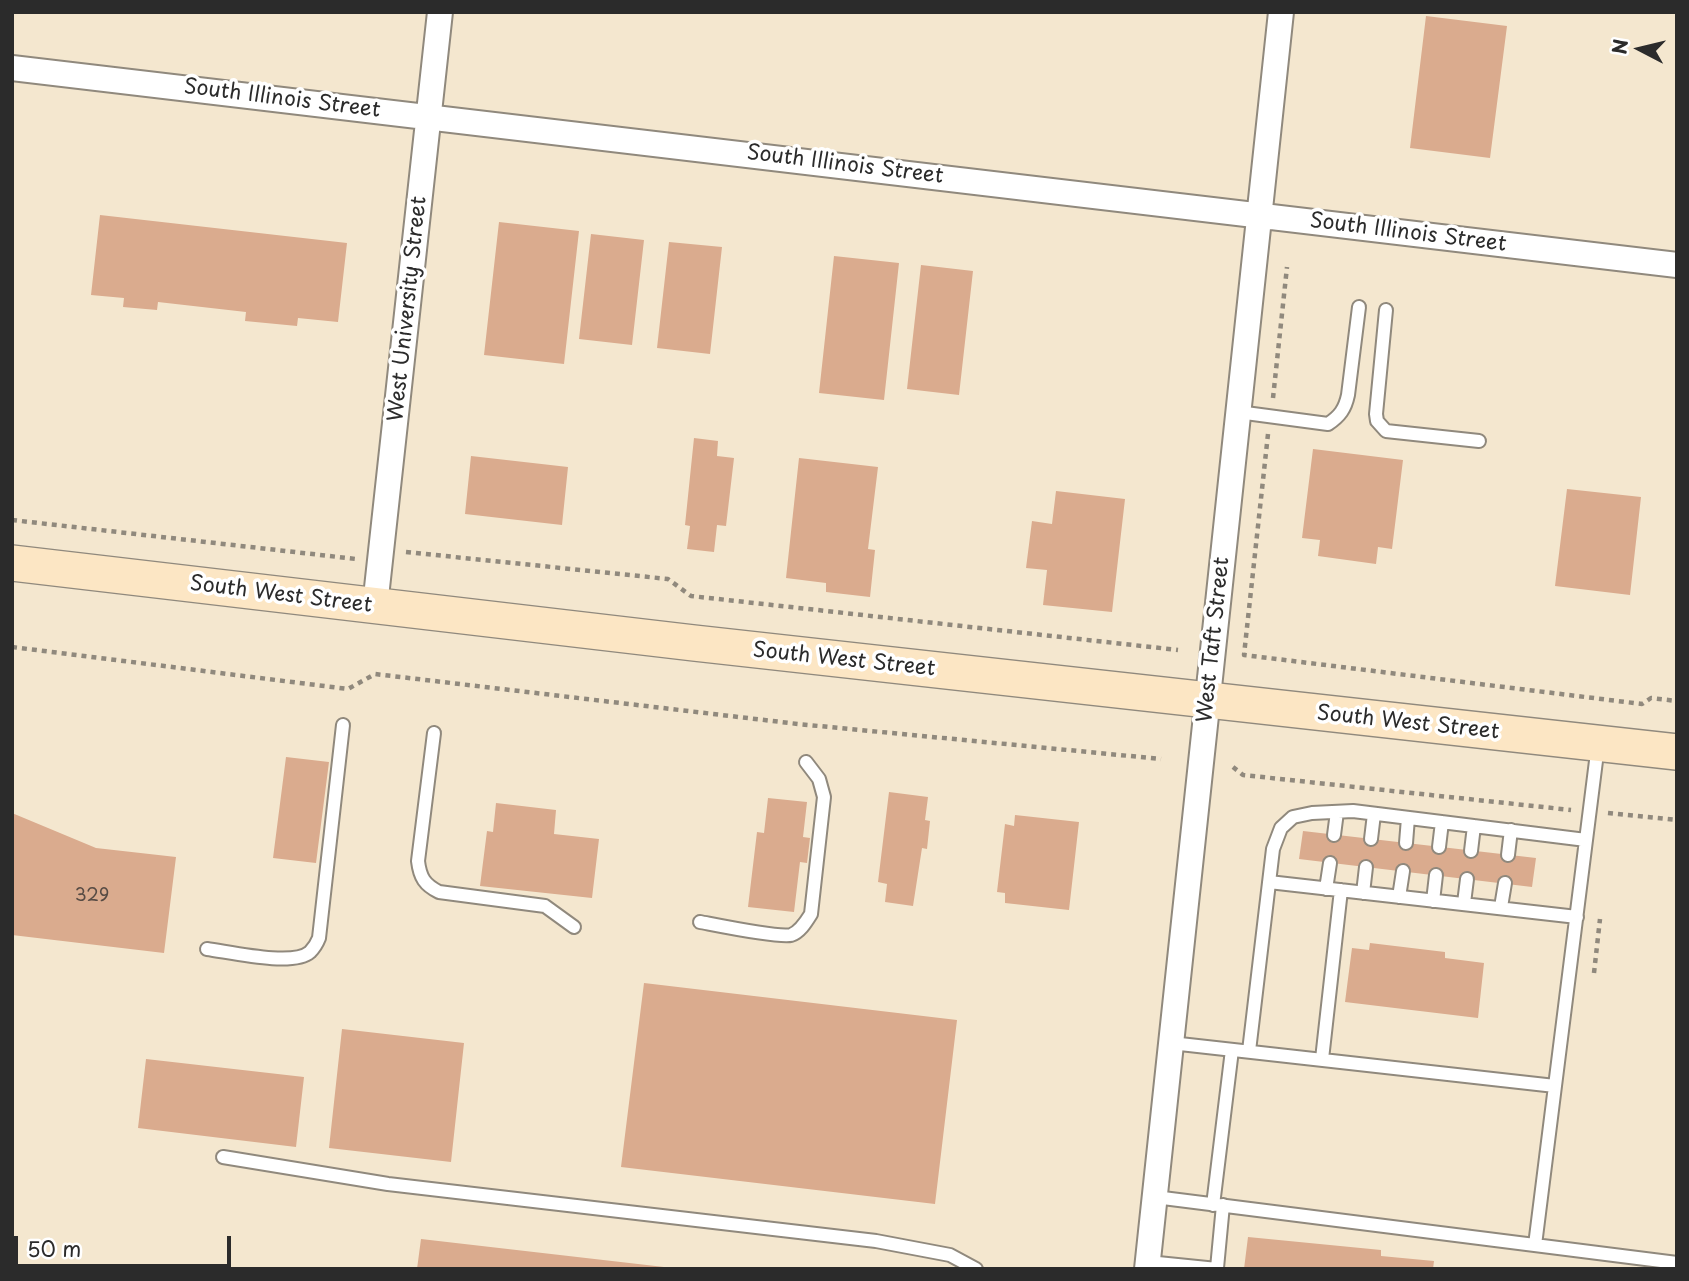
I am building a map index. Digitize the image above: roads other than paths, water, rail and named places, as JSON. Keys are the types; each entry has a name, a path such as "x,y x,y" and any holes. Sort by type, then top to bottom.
{"main road":[{"name":"South West Street","path":"12,563 1677,752"}],"street":[{"name":"West University Street","path":"375,606 440,12"},
{"name":"West Taft Street","path":"1147,1265 1282,12"},
{"name":"South Illinois Street","path":"12,68 1677,265"}],"lane":[{"path":"1238,412 1328,424 1342,413 1349,395 1359,307"},
{"path":"1387,310 1377,422 1386,431 1479,441"},
{"path":"207,949 288,959 304,955 315,946 319,938 343,725"},
{"path":"434,733 418,861 423,880 428,887 439,892 545,906 574,927"},
{"path":"1535,1245 1598,744"},
{"path":"700,922 731,929 791,935 802,928 811,914 824,797 819,779 806,762"},
{"path":"1250,1051 1273,849 1281,828 1293,817 1338,811 1586,841"},
{"path":"1334,835 1338,811"},
{"path":"1371,839 1374,814"},
{"path":"1406,843 1408,818"},
{"path":"1439,847 1442,822"},
{"path":"1471,850 1474,826"},
{"path":"1508,855 1511,831"},
{"path":"1326,888 1330,863"},
{"path":"1363,893 1366,867"},
{"path":"1399,897 1403,872"},
{"path":"1433,901 1436,875"},
{"path":"1464,903 1467,879"},
{"path":"1269,882 1577,917"},
{"path":"1501,907 1505,883"},
{"path":"1322,1059 1341,890"},
{"path":"1171,1042 1555,1086"},
{"path":"1147,1265 1217,1268 1218,1205 1232,1050"},
{"path":"223,1157 388,1184 876,1241 950,1255 976,1269"},
{"path":"1155,1197 1677,1262"}]}
